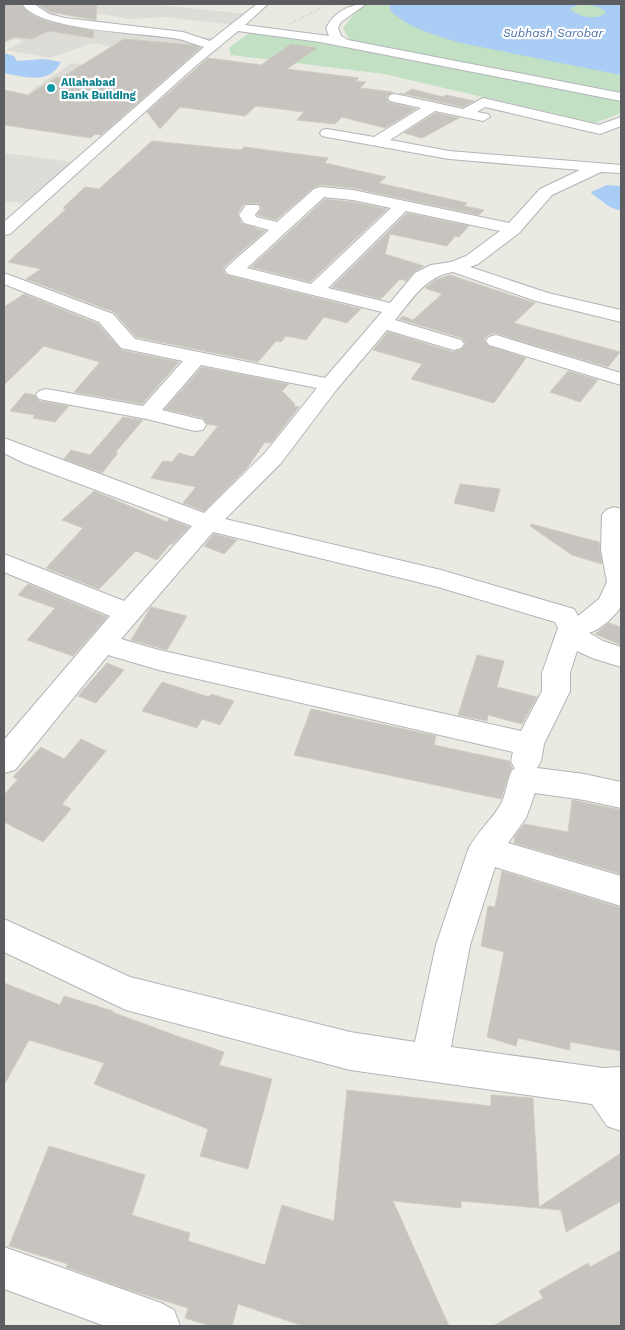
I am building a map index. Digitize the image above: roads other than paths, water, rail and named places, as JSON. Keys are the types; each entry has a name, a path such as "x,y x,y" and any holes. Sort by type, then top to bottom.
{"street":[{"path":"27,4 45,16 92,26 140,30 190,30 198,42 213,46"},
{"path":"4,230 232,29 264,4"},
{"path":"345,43 336,38 332,28 336,20 361,4"},
{"path":"214,30 232,29 345,43 621,98"},
{"path":"464,97 600,130 621,121"},
{"path":"395,98 492,119"},
{"path":"465,113 483,102"},
{"path":"378,141 433,106"},
{"path":"327,133 449,155 611,167"},
{"path":"4,762 128,613 208,523 273,458 387,315 427,272 454,267 472,260 512,229 546,192 611,167"},
{"path":"454,344 387,315 315,290 234,270 320,192 353,195 512,229"},
{"path":"315,290 402,206"},
{"path":"252,208 247,215 250,220 281,228"},
{"path":"454,267 542,297 621,316"},
{"path":"4,278 106,318 128,344 330,385"},
{"path":"496,340 621,379"},
{"path":"148,413 196,358"},
{"path":"60,392 195,425"},
{"path":"4,445 32,458 208,523 441,578 565,616 570,630 587,647 621,657"},
{"path":"570,630 586,624 609,605 620,582 613,550 614,515"},
{"path":"4,562 128,613"},
{"path":"429,1063 453,945 484,850 515,810 523,780 529,744 556,692 556,673 570,630"},
{"path":"104,644 159,660 529,744"},
{"path":"523,780 621,795"},
{"path":"484,850 621,891"},
{"path":"4,935 126,993 350,1051 615,1095"},
{"path":"4,1268 145,1318 158,1326"}],"water":[{"name":"Subhash Sarobar","path":"390,4 621,4 621,75 461,43 414,27 390,10","holes":["577,5 597,7 606,13 597,17 588,17 570,9"]},
{"path":"4,53 14,56 17,61 44,59 61,62 50,74 43,77 20,76 4,73"},
{"path":"607,185 621,186 621,211 610,207 592,194 591,192"}],"railway":[{"path":"290,24 330,4"}],"place":[{"name":"Allahabad Bank Building","path":"51,88"}]}
